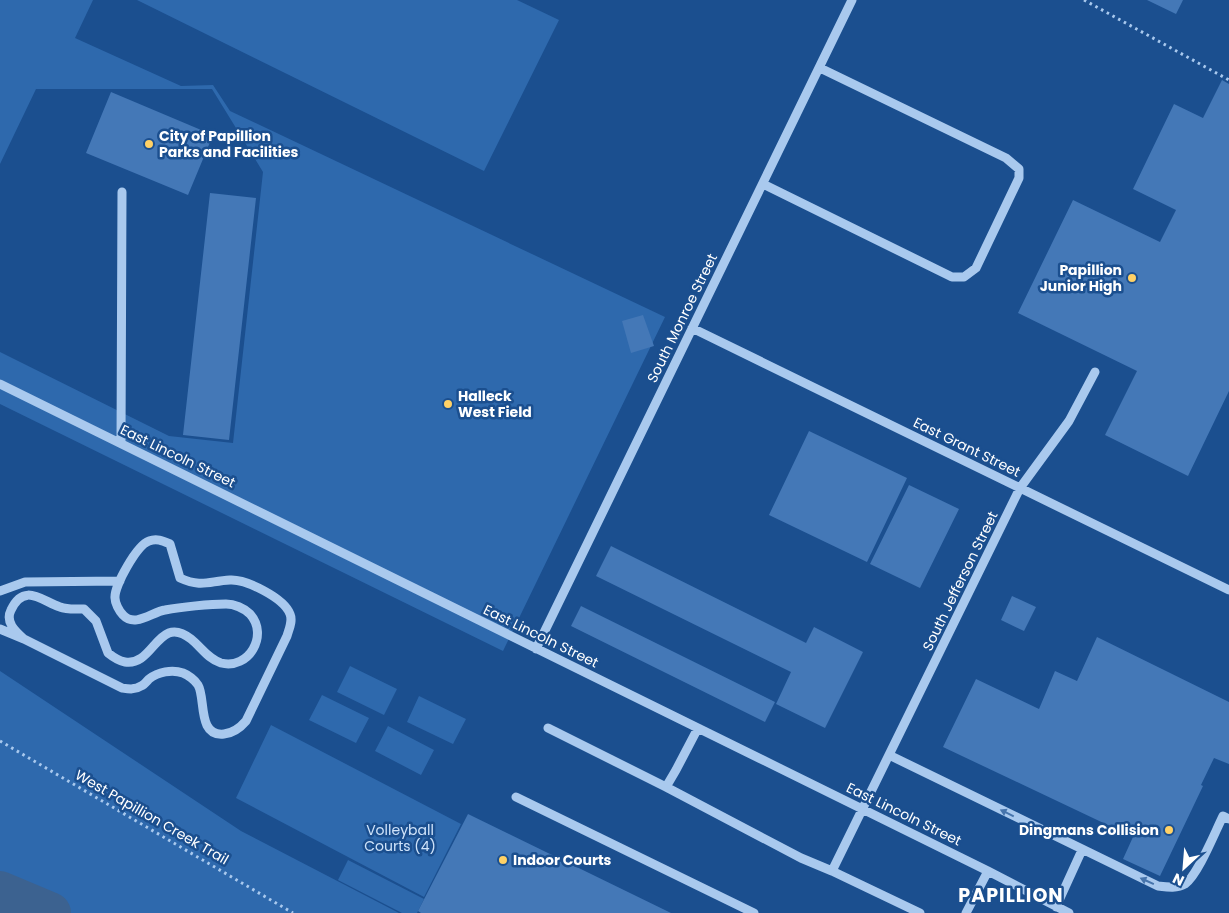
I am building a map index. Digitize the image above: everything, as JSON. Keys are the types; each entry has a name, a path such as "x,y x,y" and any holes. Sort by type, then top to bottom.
{"street":[{"name":"South Monroe Street","path":"536,649 852,0"},
{"path":"763,184 952,277 964,277 976,268 1019,178 1019,169 1006,158 820,68"},
{"path":"121,443 122,192"},
{"name":"East Grant Street","path":"692,328 1229,590"},
{"name":"South Jefferson Street","path":"832,871 1020,488 1069,421 1095,372"},
{"name":"East Lincoln Street","path":"0,384 863,809 1069,913"},
{"path":"0,629 122,688 132,689 142,686 150,678 160,673 182,672 191,677 198,685 206,725 220,735 230,734 239,729 246,721 291,624 290,614 276,597 242,582 231,580 199,584 180,578 170,544 160,539 149,540 142,545 134,554 120,581 114,597 123,616 142,620 164,610 227,604 239,607 249,613 256,622 257,633 256,644 250,654 240,662 231,664 211,658 182,632 174,632 164,634 145,655 136,661 125,662 108,654 91,614 84,609 61,608 32,594 14,604 8,620 13,629 24,639"},
{"path":"0,591 25,582 120,581"},
{"path":"548,728 801,858 920,913"},
{"path":"666,787 698,728"},
{"path":"889,755 1158,886 1173,888 1184,885 1198,867 1226,817"},
{"path":"516,797 754,913"},
{"path":"1056,907 1082,850"},
{"path":"966,913 988,871"}],"path":[{"path":"1084,0 1229,80"},
{"name":"West Papillion Creek Trail","path":"0,741 293,913"}],"green space":[{"path":"0,0 93,0 75,38 181,86 213,85 230,111 665,317 503,651 0,404 0,352 169,436 233,443 263,172 212,89 36,89 0,164"},
{"path":"137,0 517,0 559,20 484,171"},
{"path":"350,666 397,689 384,715 337,692"},
{"path":"0,671 241,831 399,913 0,913"},
{"path":"322,695 369,718 356,743 309,720"},
{"path":"419,696 466,719 453,744 407,722"},
{"name":"Volleyball Courts (4)","path":"271,725 461,824 424,897 236,798"},
{"path":"388,726 434,750 421,775 375,751"},
{"path":"348,860 424,899 417,913 402,913 338,880"}],"building":[{"path":"1147,0 1183,0 1176,14"},
{"name":"Papillion Junior High","path":"1222,80 1229,84 1229,391 1188,476 1105,435 1137,371 1018,313 1073,200 1160,242 1176,210 1133,189 1174,104 1203,118"},
{"name":"City of Papillion Parks and Facilities","path":"111,92 213,135 188,195 86,153"},
{"path":"210,193 256,198 229,440 183,435"},
{"path":"643,315 654,346 631,353 622,321"},
{"path":"809,431 907,478 867,562 769,515"},
{"path":"909,485 959,509 920,588 870,564"},
{"path":"611,546 806,643 814,627 863,652 825,728 776,704 791,672 596,576"},
{"path":"1012,596 1036,607 1024,631 1001,620"},
{"path":"581,606 775,702 765,722 571,626"},
{"path":"1097,637 1229,702 1229,764 1214,758 1201,785 1203,786 1160,876 1123,859 1133,837 943,747 976,679 1039,709 1055,671 1077,681"},
{"name":"Indoor Courts","path":"468,814 671,913 421,913 418,911"}],"waterway":[{"path":"0,892 50,913"}],"place":[{"name":"City of Papillion Parks and Facilities","path":"149,144"},
{"name":"Papillion Junior High","path":"1132,278"},
{"name":"Halleck West Field","path":"448,404"},
{"name":"Dingmans Collision","path":"1169,830"},
{"name":"Indoor Courts","path":"503,860"}],"district":[{"name":"PAPILLION","path":"1011,895"}]}
